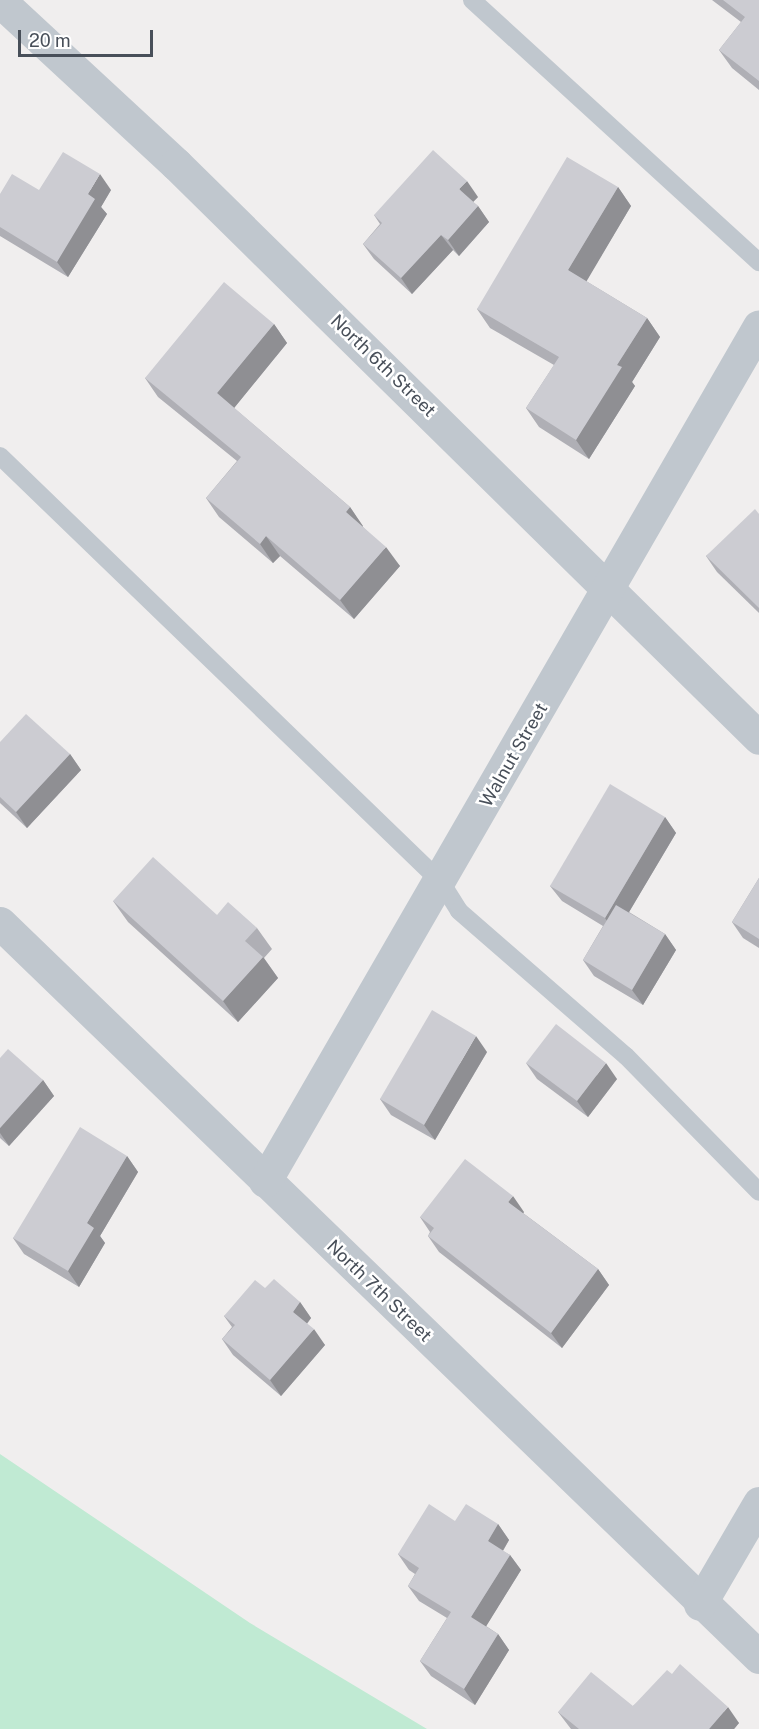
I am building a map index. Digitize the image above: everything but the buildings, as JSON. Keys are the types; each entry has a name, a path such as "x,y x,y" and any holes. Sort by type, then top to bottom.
{"street":[{"name":"North 6th Street","path":"0,1 194,181 759,738"},
{"name":"Walnut Street","path":"265,1181 610,590 759,326"},
{"name":"North 7th Street","path":"0,923 700,1604 759,1657"},
{"path":"700,1604 759,1503"}],"lane":[{"path":"472,0 759,262"},
{"path":"0,456 441,882 459,911 626,1056 759,1192"}],"green space":[{"path":"0,1454 250,1623 427,1729 0,1729"}]}
